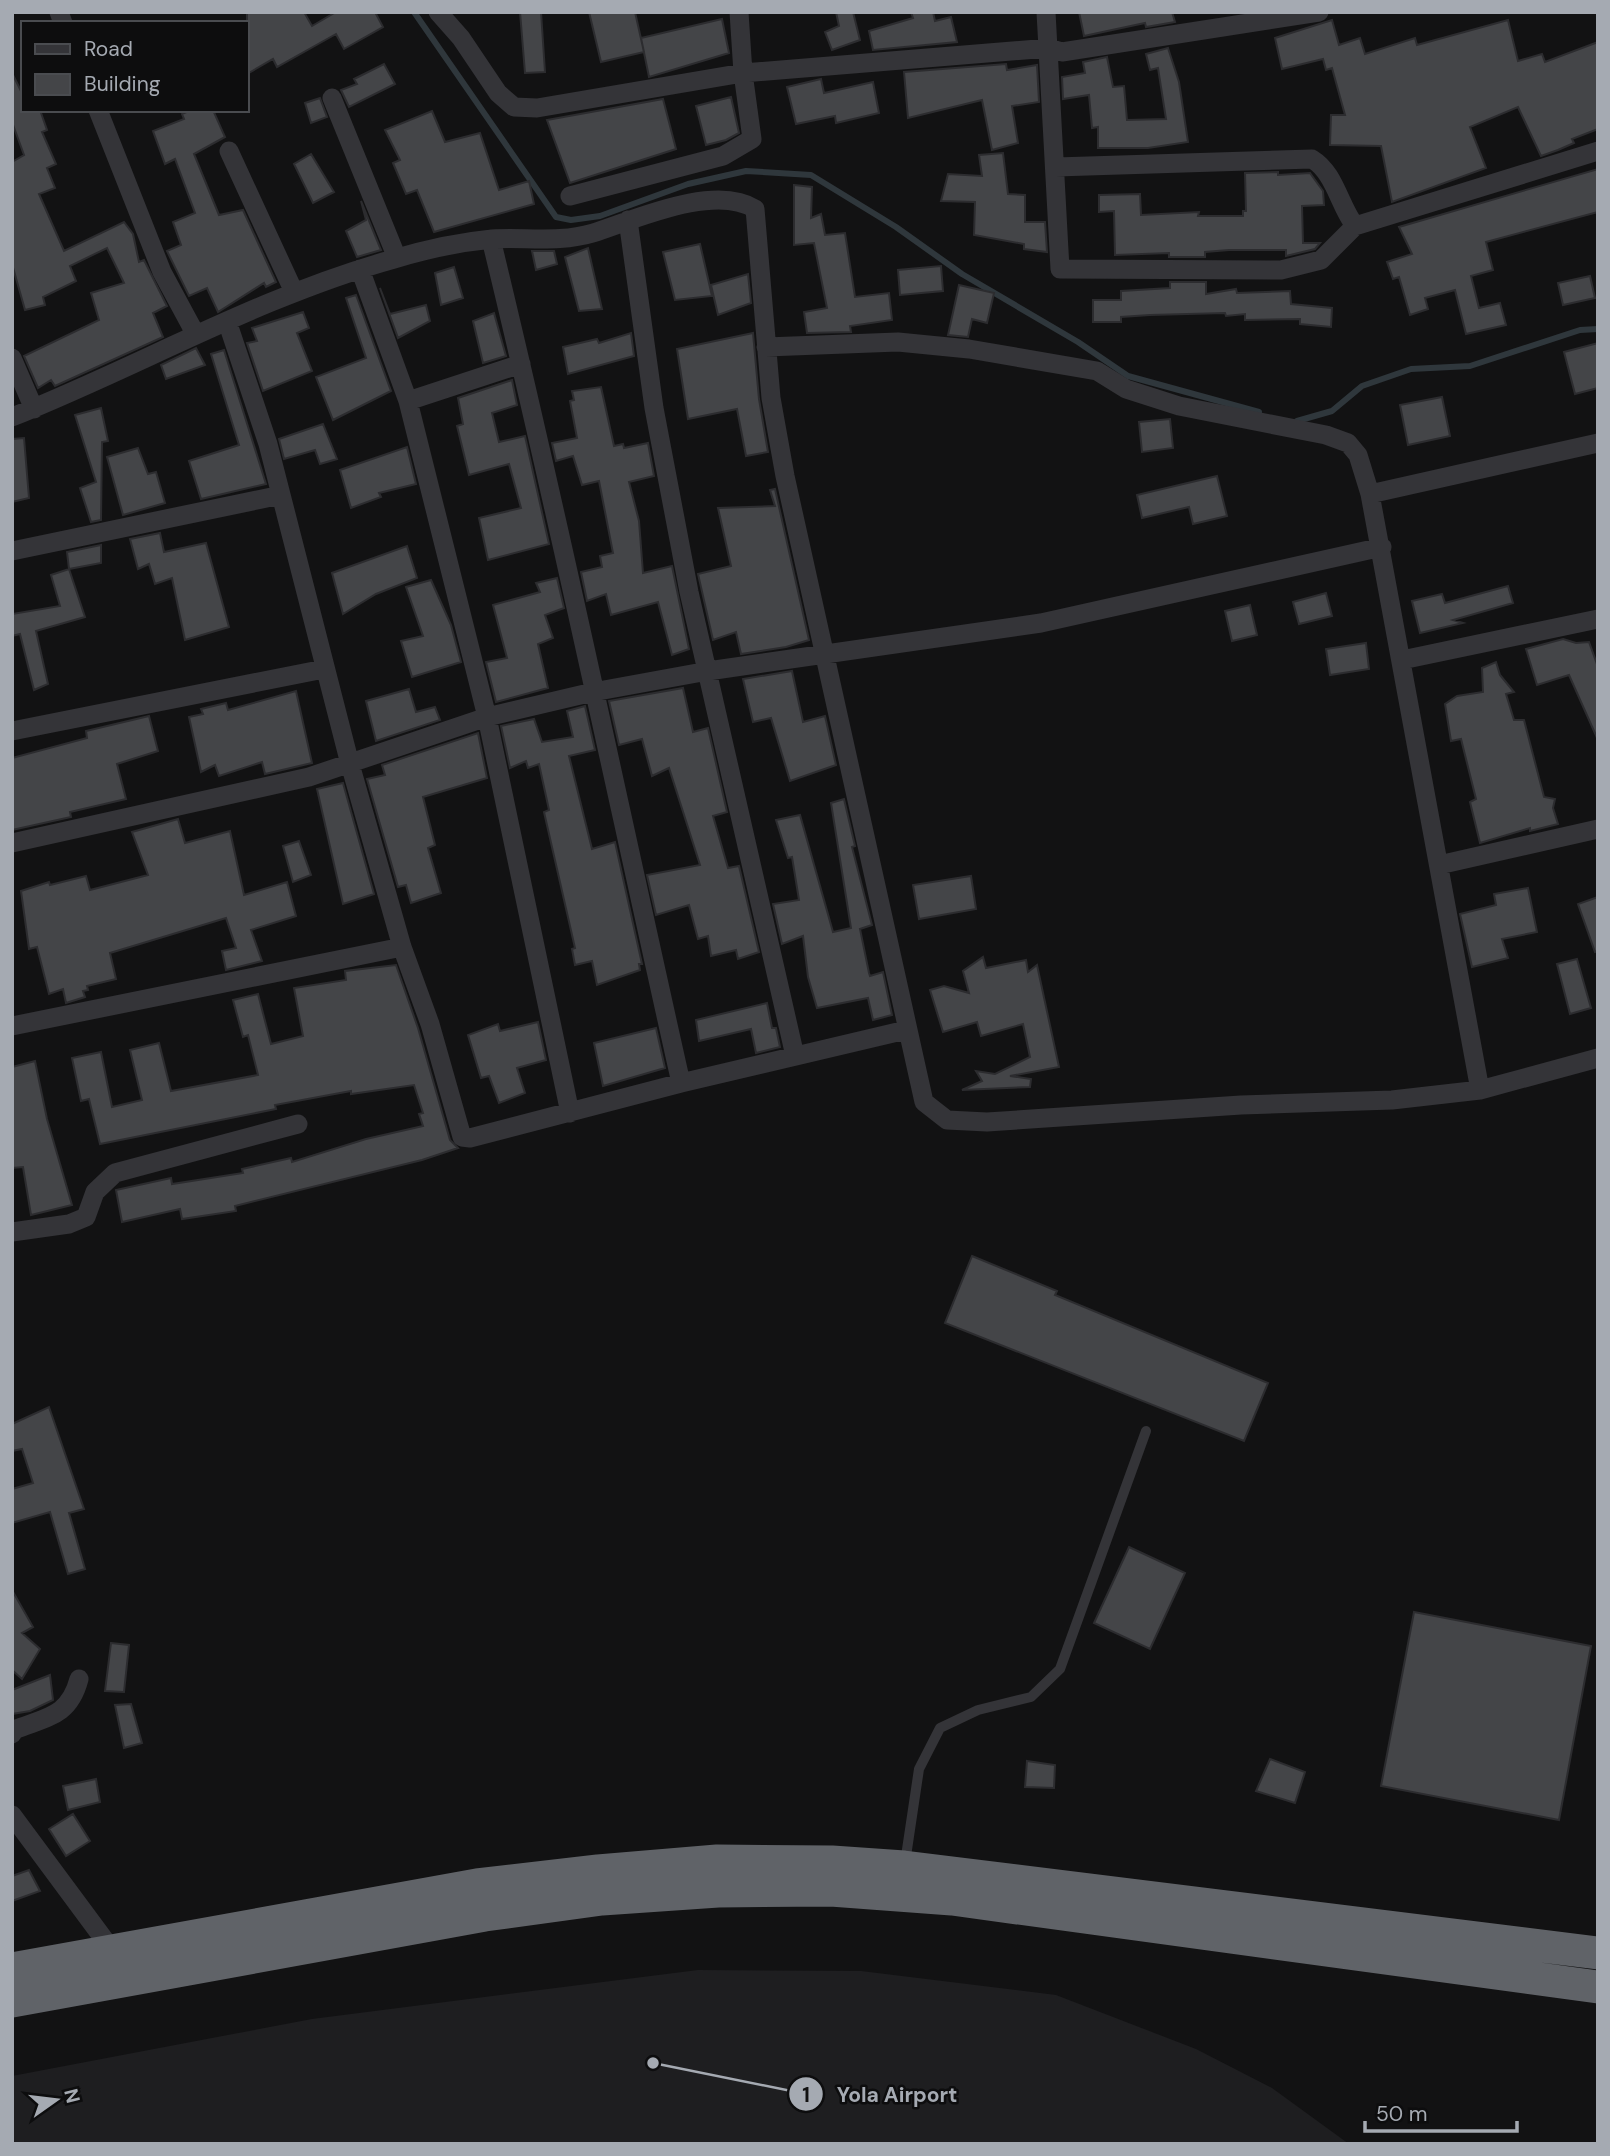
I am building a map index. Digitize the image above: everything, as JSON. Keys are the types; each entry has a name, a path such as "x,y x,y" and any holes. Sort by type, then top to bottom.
{"highway":[{"path":"12,1969 477,1885 717,1861 904,1867 1598,1953"},
{"path":"12,2001 485,1915 602,1899 731,1891 831,1890 952,1899 1598,1987"}],"street":[{"path":"438,12 461,38 498,93 514,107 537,108 743,73 1049,48 1062,52 1319,12"},
{"path":"570,196 723,156 752,139 743,73 739,12"},
{"path":"1046,12 1060,268 1281,270 1321,260 1355,226 1598,151"},
{"path":"332,98 397,258"},
{"path":"99,112 162,272 196,335"},
{"path":"229,151 294,292"},
{"path":"1056,167 1312,159 1322,164 1345,212 1355,226"},
{"path":"12,417 294,292 397,258 491,239 563,239 593,233 628,220 706,202 743,201 755,209 766,347 785,476 924,1102 947,1120 987,1122 1241,1105 1392,1100 1480,1090 1598,1058"},
{"path":"628,220 654,408 689,592 795,1056"},
{"path":"491,239 681,1083"},
{"path":"360,269 408,401 487,717 570,1113"},
{"path":"227,321 264,433 324,669 402,947 430,1024 462,1138 906,1030"},
{"path":"766,347 898,342 968,349 1097,371 1126,388 1179,406 1326,435 1349,443 1359,455 1382,547 1480,1090"},
{"path":"12,358 34,409"},
{"path":"408,401 521,364"},
{"path":"1370,494 1598,443"},
{"path":"12,551 281,495"},
{"path":"12,843 265,788 350,764 487,717 593,692 708,671 1041,623 1382,547"},
{"path":"1402,660 1598,619"},
{"path":"12,731 324,669"},
{"path":"1439,865 1598,829"},
{"path":"13,1024 402,947"},
{"path":"12,1232 69,1224 86,1217 95,1192 115,1173 298,1124"},
{"path":"12,1734 13,1731 62,1712 74,1697 79,1679"},
{"path":"12,1815 111,1950"}],"lane":[{"path":"904,1867 919,1769 940,1728 978,1710 1031,1697 1060,1670 1146,1431"}],"shaded area":[{"path":"698,1970 861,1971 1056,1995 1196,2049 1272,2088 1349,2144 12,2144 12,2076 312,2019"}],"building":[{"path":"247,12 304,12 312,26 336,12 375,12 383,27 344,49 336,34 277,67 273,59 248,73"},
{"path":"520,12 541,12 545,72 525,73"},
{"path":"589,12 635,12 644,52 601,62"},
{"path":"836,12 853,12 860,40 832,50 825,32 839,26"},
{"path":"911,12 933,12 935,21 951,17 957,42 873,50 869,31 913,18"},
{"path":"1079,12 1172,12 1175,22 1146,27 1145,23 1084,36"},
{"path":"722,19 729,53 649,77 641,38"},
{"path":"1332,20 1339,45 1360,38 1365,54 1415,38 1417,45 1508,20 1518,61 1542,54 1545,62 1598,42 1598,129 1572,139 1574,143 1541,156 1518,107 1470,127 1486,168 1392,202 1381,146 1330,145 1331,115 1345,115 1332,68 1326,70 1323,59 1282,69 1275,38"},
{"path":"1168,48 1179,82 1188,142 1148,148 1098,148 1098,127 1092,128 1089,95 1063,99 1062,77 1085,73 1083,62 1107,57 1113,87 1124,86 1127,120 1166,119 1158,68 1150,70 1146,54"},
{"path":"384,64 395,84 349,107 341,90 357,84 354,79"},
{"path":"1006,64 1007,70 1037,65 1039,102 1012,106 1018,143 992,150 982,100 908,118 904,72"},
{"path":"12,73 21,91 21,112 41,112 47,130 42,132 56,164 47,168 55,188 39,194 64,251 124,222 133,234 139,262 144,260 167,306 153,313 163,337 55,386 51,380 38,388 24,356 99,320 91,293 124,283 107,248 70,266 76,281 43,297 45,305 25,310 12,264 12,162 24,155 12,122"},
{"path":"821,79 824,93 873,82 879,113 836,123 835,116 796,124 787,87"},
{"path":"731,97 739,133 726,140 706,145 696,106"},
{"path":"320,98 327,117 311,123 305,103"},
{"path":"663,99 676,149 570,183 547,120"},
{"path":"432,111 445,142 480,133 499,190 529,181 534,204 434,232 417,190 406,194 393,163 400,160 385,130"},
{"path":"214,112 225,137 194,154 219,215 243,210 276,282 266,287 264,283 218,312 207,288 189,296 167,251 181,245 173,222 195,213 175,159 165,164 153,131 184,119 182,114"},
{"path":"1003,153 1008,194 1025,195 1025,222 1045,222 1047,252 1024,249 1024,244 974,235 975,202 941,201 948,174 982,176 979,155"},
{"path":"311,154 334,192 313,203 294,164"},
{"path":"1598,169 1598,212 1486,242 1493,270 1471,276 1479,308 1500,303 1506,325 1466,334 1455,290 1425,298 1428,309 1410,315 1399,277 1393,279 1387,262 1412,254 1399,227"},
{"path":"1278,172 1278,175 1310,173 1323,191 1324,205 1302,206 1303,243 1320,243 1315,249 1286,256 1286,250 1205,252 1205,257 1169,257 1169,253 1115,255 1114,211 1099,212 1099,195 1140,194 1141,215 1199,212 1198,216 1243,216 1243,211 1246,211 1245,173"},
{"path":"794,185 812,187 811,218 821,214 825,235 845,233 855,297 889,293 892,320 850,326 851,332 807,333 804,312 827,308 814,243 794,245"},
{"path":"361,201 381,250 357,257 346,231 366,220"},
{"path":"700,244 712,296 675,300 663,252"},
{"path":"588,248 602,309 579,311 565,257"},
{"path":"532,251 554,251 557,264 536,270"},
{"path":"941,266 943,291 900,295 898,270"},
{"path":"454,267 463,298 441,305 435,273"},
{"path":"748,274 751,303 718,315 711,285"},
{"path":"1590,276 1595,298 1563,305 1558,283"},
{"path":"1170,282 1206,282 1206,294 1236,289 1237,293 1290,291 1291,304 1332,308 1331,327 1300,324 1300,319 1245,320 1245,314 1226,316 1225,313 1150,315 1121,317 1121,322 1093,322 1093,300 1121,300 1121,291 1170,288"},
{"path":"959,285 994,293 987,323 972,319 968,337 948,335"},
{"path":"380,288 390,314 426,305 430,321 398,338"},
{"path":"356,295 391,391 333,420 316,377 366,358 346,298"},
{"path":"303,312 309,328 297,333 312,371 263,391 247,343 257,341 252,328"},
{"path":"494,313 506,356 483,363 473,321"},
{"path":"631,333 634,356 568,374 563,347 597,339 599,343"},
{"path":"753,333 759,399 768,452 746,456 737,409 688,419 677,349"},
{"path":"1598,343 1598,388 1575,394 1564,352"},
{"path":"196,348 205,365 166,379 161,365"},
{"path":"224,350 266,484 201,499 189,461 239,445 211,354"},
{"path":"512,380 517,405 492,413 499,442 525,436 549,544 488,560 479,518 521,508 509,464 469,475 457,426 463,424 458,398"},
{"path":"601,387 614,446 623,444 624,448 648,443 654,476 629,482 639,521 643,573 672,566 689,649 672,655 658,602 611,615 606,594 587,601 581,572 602,567 600,556 613,553 599,481 582,485 573,456 556,461 552,443 577,438 570,401 574,400 572,391"},
{"path":"1442,397 1450,436 1408,445 1400,405"},
{"path":"101,408 108,441 102,442 101,520 91,522 80,488 96,482 75,415"},
{"path":"1170,419 1173,448 1142,452 1139,422"},
{"path":"323,424 337,459 320,464 315,450 284,459 279,439"},
{"path":"24,438 29,498 12,502 12,439"},
{"path":"407,447 416,484 379,493 381,497 351,508 340,470"},
{"path":"138,448 148,474 156,472 165,503 123,515 107,457"},
{"path":"1217,476 1227,516 1193,524 1189,507 1142,518 1137,495"},
{"path":"775,489 809,640 786,647 741,654 736,632 713,640 698,574 731,566 718,508 775,506 770,490"},
{"path":"160,533 164,552 206,543 229,627 185,640 172,578 155,584 149,564 138,569 130,539"},
{"path":"101,545 101,563 69,569 67,552"},
{"path":"407,546 417,578 376,594 343,614 332,573"},
{"path":"69,569 85,617 36,631 48,684 34,690 20,634 12,636 12,614 60,606 51,575"},
{"path":"557,578 564,608 545,615 553,638 538,644 548,688 496,702 486,662 507,658 493,605 540,592 536,583"},
{"path":"431,580 451,625 461,662 412,677 401,641 423,636 406,587"},
{"path":"1508,586 1513,603 1453,620 1463,623 1420,633 1412,601 1442,594 1445,603"},
{"path":"1326,593 1332,616 1299,624 1293,602"},
{"path":"1250,605 1257,635 1232,641 1225,611"},
{"path":"1563,639 1576,643 1589,642 1598,667 1598,740 1569,675 1537,685 1526,649"},
{"path":"1366,643 1369,669 1330,675 1326,649"},
{"path":"1496,662 1500,675 1514,692 1506,694 1514,720 1524,720 1544,797 1555,799 1553,808 1558,824 1530,831 1530,828 1480,843 1470,802 1476,799 1461,739 1451,741 1445,704 1457,696 1483,692 1482,668"},
{"path":"792,671 803,722 825,716 836,765 790,781 771,718 753,722 743,679"},
{"path":"683,688 693,732 708,728 727,812 713,816 728,868 739,866 759,952 738,959 736,950 711,956 708,936 698,939 689,905 656,915 647,875 700,865 669,768 652,776 642,739 619,745 609,701"},
{"path":"409,689 416,712 435,707 440,720 376,741 366,701"},
{"path":"296,691 312,763 265,774 262,762 219,776 215,765 201,772 189,717 203,714 201,709 226,703 228,710"},
{"path":"585,706 595,750 569,756 592,849 615,842 642,964 639,964 640,970 597,985 592,961 575,965 572,949 575,948 544,812 549,810 539,764 528,768 526,761 510,768 501,726 534,719 542,742 573,737 567,711"},
{"path":"149,716 158,751 117,764 126,799 70,812 71,817 12,830 12,758 87,738 86,731"},
{"path":"478,733 487,778 423,797 435,845 428,848 441,893 411,903 406,885 398,887 367,779 385,775 382,765"},
{"path":"343,783 374,894 343,904 317,789"},
{"path":"844,799 855,846 852,847 872,925 860,929 869,973 870,976 883,972 892,1015 873,1020 868,998 817,1008 808,977 803,936 782,944 773,904 799,900 792,857 788,858 776,820 800,815 833,932 851,928 831,803"},
{"path":"178,819 185,843 230,831 244,895 287,882 296,916 251,930 262,961 226,970 222,951 236,948 226,918 110,953 116,979 87,986 88,990 83,991 85,997 66,1003 63,989 49,994 37,947 29,949 21,891 49,882 50,885 86,876 90,890 148,875 132,832"},
{"path":"299,841 311,875 293,882 283,846"},
{"path":"971,876 976,909 919,919 913,885"},
{"path":"1528,888 1537,932 1502,939 1508,958 1472,967 1460,914 1496,905 1494,894"},
{"path":"1598,897 1598,951 1595,952 1578,904"},
{"path":"983,957 986,968 1026,960 1028,972 1037,965 1059,1067 1010,1076 1031,1079 1030,1087 962,1090 982,1081 976,1071 995,1074 1030,1057 1023,1024 981,1036 977,1022 943,1032 930,990 944,986 969,993 963,971"},
{"path":"1577,959 1591,1008 1570,1014 1557,964"},
{"path":"396,965 418,1028 450,1140 458,1148 422,1160 235,1206 236,1211 182,1219 180,1209 122,1222 116,1190 171,1178 172,1184 243,1173 242,1169 291,1158 292,1162 366,1139 423,1126 419,1114 423,1113 414,1085 351,1094 351,1091 275,1105 276,1109 100,1144 89,1099 81,1101 72,1058 101,1052 112,1107 142,1100 130,1050 159,1043 171,1091 258,1075 248,1035 243,1037 233,1000 258,994 271,1044 303,1036 294,988 346,980 345,971"},
{"path":"767,1003 772,1028 776,1028 780,1047 756,1053 751,1029 699,1041 696,1020"},
{"path":"538,1022 546,1060 517,1068 525,1093 499,1103 489,1076 481,1078 468,1035 498,1024 500,1031"},
{"path":"656,1028 665,1068 603,1086 594,1043"},
{"path":"35,1061 47,1119 72,1205 31,1215 23,1167 12,1168 12,1067"},
{"path":"972,1256 1057,1291 1055,1295 1268,1383 1244,1441 945,1323"},
{"path":"49,1407 84,1509 69,1513 85,1569 68,1574 50,1512 12,1523 12,1489 33,1483 22,1449 12,1451 12,1424"},
{"path":"1129,1547 1185,1573 1150,1649 1094,1623"},
{"path":"12,1590 33,1627 22,1633 40,1649 22,1679 12,1670"},
{"path":"1414,1612 1591,1646 1559,1820 1381,1786"},
{"path":"111,1643 129,1645 124,1692 105,1691"},
{"path":"50,1675 53,1700 30,1711 12,1714 12,1690"},
{"path":"131,1704 142,1743 124,1748 115,1705"},
{"path":"1270,1759 1305,1772 1295,1803 1256,1791"},
{"path":"1027,1761 1055,1765 1054,1788 1025,1787"},
{"path":"96,1779 100,1802 68,1810 63,1786"},
{"path":"73,1814 90,1841 66,1856 49,1829"},
{"path":"29,1870 40,1891 12,1901 12,1876"}],"waterway":[{"path":"414,12 556,217 571,220 600,216 688,184 746,171 811,175 896,227 962,274 1078,342 1128,376 1259,412"},
{"path":"1297,421 1332,411 1362,386 1411,369 1470,366 1580,330 1598,329"}],"place":[{"name":"Yola Airport","path":"653,2063"}]}
